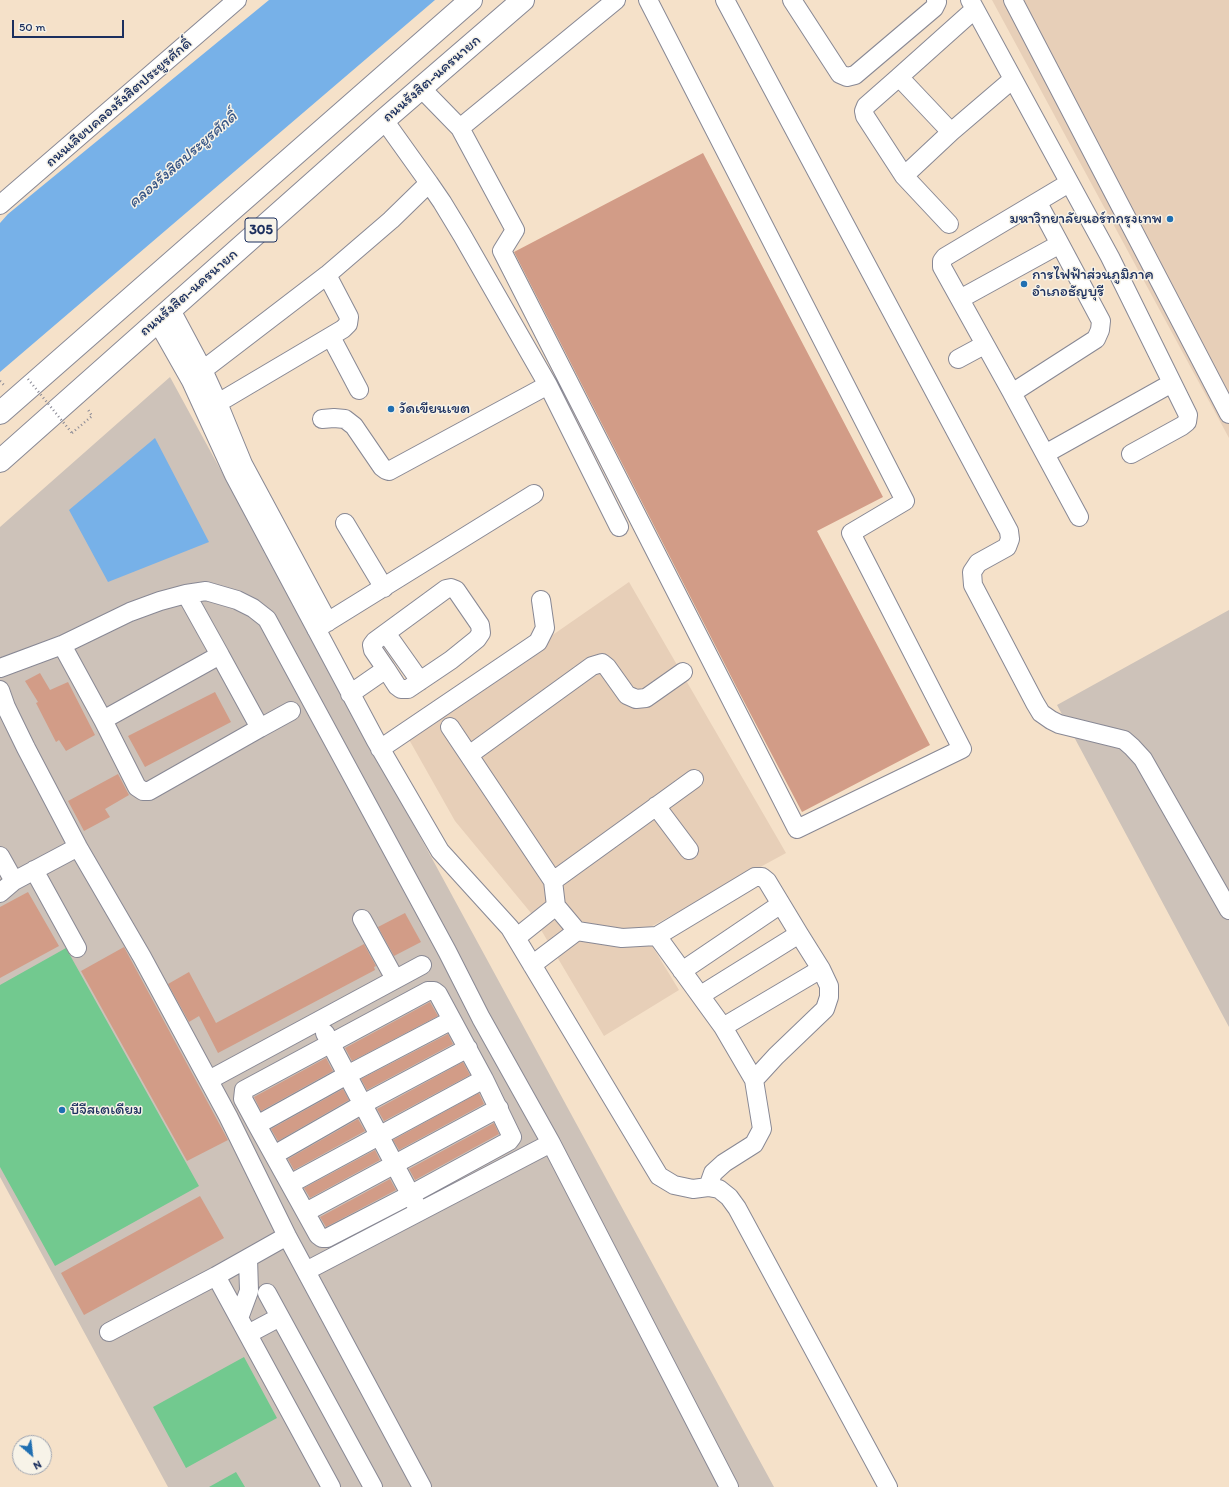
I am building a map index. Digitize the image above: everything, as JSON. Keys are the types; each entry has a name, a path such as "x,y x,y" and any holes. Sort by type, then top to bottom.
{"main road":[{"name":"305","path":"0,413 471,0"},
{"name":"ถนนรังสิต-นครนายก","path":"0,461 384,120 523,0"}],"street":[{"name":"ถนนเลียบคลองรังสิตประยูรศักดิ์","path":"0,205 237,0"},
{"path":"460,128 616,0"},
{"path":"421,88 460,128 515,230 502,251 797,829 962,749 851,533 905,501 648,0"},
{"path":"725,0 1009,531 1010,539 1006,547 978,563 972,572 973,585 1035,703 1041,713 1059,724 1124,740 1132,747 1143,759 1229,910"},
{"path":"795,1 840,74 847,77 855,75 934,8 937,2 936,0"},
{"path":"1013,0 1229,414"},
{"path":"949,224 904,176 865,116 864,111 866,106 899,77 973,4 1110,257 1188,414 1187,422 1182,426 1131,454"},
{"path":"899,77 951,132"},
{"path":"904,176 951,132 1013,79"},
{"path":"384,120 442,202 462,235 548,385 619,527"},
{"path":"203,370 327,275 391,220 429,183"},
{"path":"1069,183 1038,203 945,256 942,261 942,267 1080,517"},
{"path":"1012,393 1096,339 1100,330 1101,320 1038,203"},
{"path":"960,299 1060,244"},
{"path":"218,403 331,337 348,324 350,317 327,275"},
{"path":"164,315 203,370 243,464 322,626 350,694 380,749 440,851 510,928 659,1176 674,1185 693,1189 708,1187 719,1189 729,1197 737,1208 888,1487"},
{"path":"164,315 181,362 234,475 322,626"},
{"path":"331,337 359,390"},
{"path":"958,359 984,345"},
{"path":"1045,454 1172,384"},
{"path":"322,419 345,419 354,426 382,467 390,471 548,385"},
{"path":"322,626 534,494"},
{"path":"345,523 384,588"},
{"path":"451,588 456,590 480,625 481,633 477,639 451,660 408,689 401,689 397,686 386,669 373,650 372,645 375,641 446,589 451,588"},
{"path":"422,1487 287,1236 209,1080 142,957 78,847 26,748 6,707 1,691 9,670 2,661 62,644 130,612 160,601 186,594 206,592 237,600 253,608 267,619 443,944 481,1018 551,1143 730,1487"},
{"path":"186,594 260,728"},
{"path":"380,749 538,642 545,628 541,600"},
{"path":"386,633 420,681"},
{"path":"62,644 137,787 143,791 149,791 291,712"},
{"path":"103,720 220,655"},
{"path":"469,755 592,666 602,663 607,667 627,695 636,699 646,698 683,672"},
{"path":"350,694 386,669"},
{"path":"450,727 553,881 556,906 577,931 622,938 657,936 755,877 762,877 767,881 798,934 821,969 829,986 829,996 825,1009 776,1056 754,1080"},
{"path":"553,881 694,779"},
{"path":"656,806 689,850"},
{"path":"0,893 14,881 78,847"},
{"path":"0,856 14,881"},
{"path":"34,870 77,948"},
{"path":"682,971 781,904"},
{"path":"516,938 556,906"},
{"path":"362,919 396,979"},
{"path":"532,964 577,931"},
{"path":"701,996 798,934"},
{"path":"657,936 723,1027 754,1080 762,1130 754,1144 724,1163 713,1173 708,1187"},
{"path":"209,1080 319,1022 422,965"},
{"path":"723,1027 821,969"},
{"path":"428,991 434,991 438,994 452,1020 499,1108 512,1137 509,1141 410,1195 338,1233 327,1238 322,1238 318,1235 243,1099 244,1090 428,991"},
{"path":"257,1125 347,1075 452,1020"},
{"path":"319,1022 419,1211"},
{"path":"274,1154 362,1104 468,1048"},
{"path":"290,1184 484,1079"},
{"path":"306,1212 499,1108"},
{"path":"306,1271 551,1143"},
{"path":"484,1155 494,1172"},
{"path":"338,1233 347,1249"},
{"path":"109,1332 216,1276 287,1236"},
{"path":"239,1318 249,1291 248,1258"},
{"path":"216,1276 331,1487"},
{"path":"267,1293 372,1487"},
{"path":"248,1334 280,1317"}],"path":[{"path":"28,379 72,433 92,416 76,394"}],"shaded area":[{"name":"มหาวิทยาลัยนอร์ทกรุงเทพ","path":"992,0 1229,0 1229,438"},
{"path":"170,377 774,1487 168,1487 0,1177 0,527"},
{"path":"629,582 786,853 643,931 679,990 604,1036 531,913 455,821 407,736"},
{"path":"1229,610 1229,1027 1057,705"}],"green space":[{"path":"66,948 199,1186 55,1266 0,1167 0,985"},
{"path":"244,1357 277,1418 186,1468 153,1407"},
{"path":"236,1472 245,1487 209,1487"}],"water":[{"name":"คลองรังสิตประยูรศักดิ์","path":"269,0 435,0 0,372 0,223 8,214"},
{"path":"155,438 209,542 108,582 69,510"}],"building":[{"path":"703,153 883,497 817,531 930,745 802,812 514,252"},
{"path":"40,673 50,690 68,682 95,735 66,751 59,740 56,742 36,703 38,702 25,681"},
{"path":"215,692 231,722 145,767 128,736"},
{"path":"118,774 129,795 105,809 110,817 84,831 68,801"},
{"path":"28,892 59,946 0,978 0,907"},
{"path":"405,913 421,942 394,956 378,927"},
{"path":"364,944 376,966 374,967 375,970 218,1053 199,1016 189,1022 168,984 189,972 216,1023"},
{"path":"124,947 228,1140 187,1161 81,971"},
{"path":"430,1002 438,1016 352,1061 345,1048"},
{"path":"448,1034 453,1044 367,1090 361,1079"},
{"path":"326,1058 333,1071 261,1111 254,1097"},
{"path":"463,1062 470,1075 384,1121 377,1109"},
{"path":"343,1089 349,1100 278,1141 271,1129"},
{"path":"479,1093 484,1104 399,1150 393,1140"},
{"path":"358,1119 365,1131 294,1170 288,1159"},
{"path":"494,1123 499,1134 415,1180 409,1169"},
{"path":"375,1150 380,1160 310,1198 304,1188"},
{"path":"390,1179 396,1190 326,1227 320,1217"},
{"path":"200,1196 224,1238 84,1315 61,1273"}],"place":[{"name":"มหาวิทยาลัยนอร์ทกรุงเทพ","path":"1170,219"},
{"name":"การไฟฟ้าส่วนภูมิภาค อำเภอธัญบุรี","path":"1024,284"},
{"name":"วัดเขียนเขต","path":"391,409"},
{"name":"บีจีสเตเดียม","path":"62,1110"}]}
